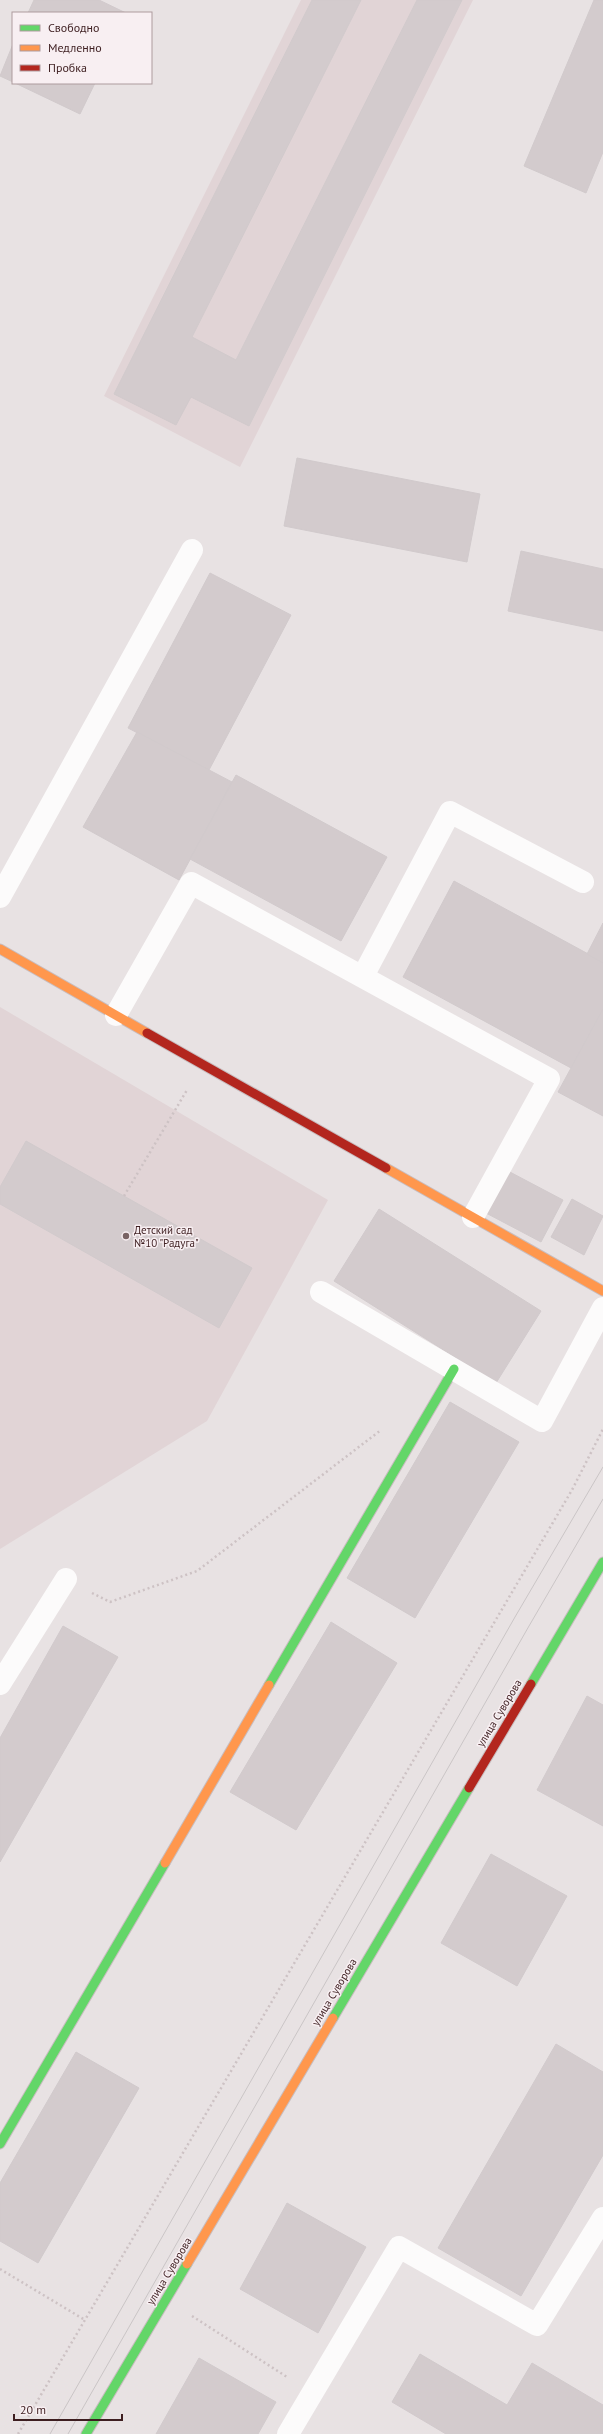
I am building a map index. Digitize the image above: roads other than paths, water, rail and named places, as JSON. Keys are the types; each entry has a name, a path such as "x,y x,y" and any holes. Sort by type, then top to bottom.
{"street":[{"path":"0,897 192,550"},
{"path":"363,976 450,812 583,882"},
{"path":"116,1015 191,883 549,1079 473,1217"},
{"path":"0,949 201,1065 473,1217 603,1292"},
{"path":"322,1292 542,1421 603,1308"},
{"path":"0,2144 454,1369"},
{"name":"улица Суворова","path":"86,2434 603,1562"},
{"path":"0,1684 66,1579"},
{"path":"288,2434 400,2247 537,2325 603,2218"}],"tram line":[{"path":"50,2434 515,1617 603,1467"},
{"path":"68,2434 603,1499"}],"place":[{"name":"Детский сад №10 \"Радуга\"","path":"126,1236"}]}
